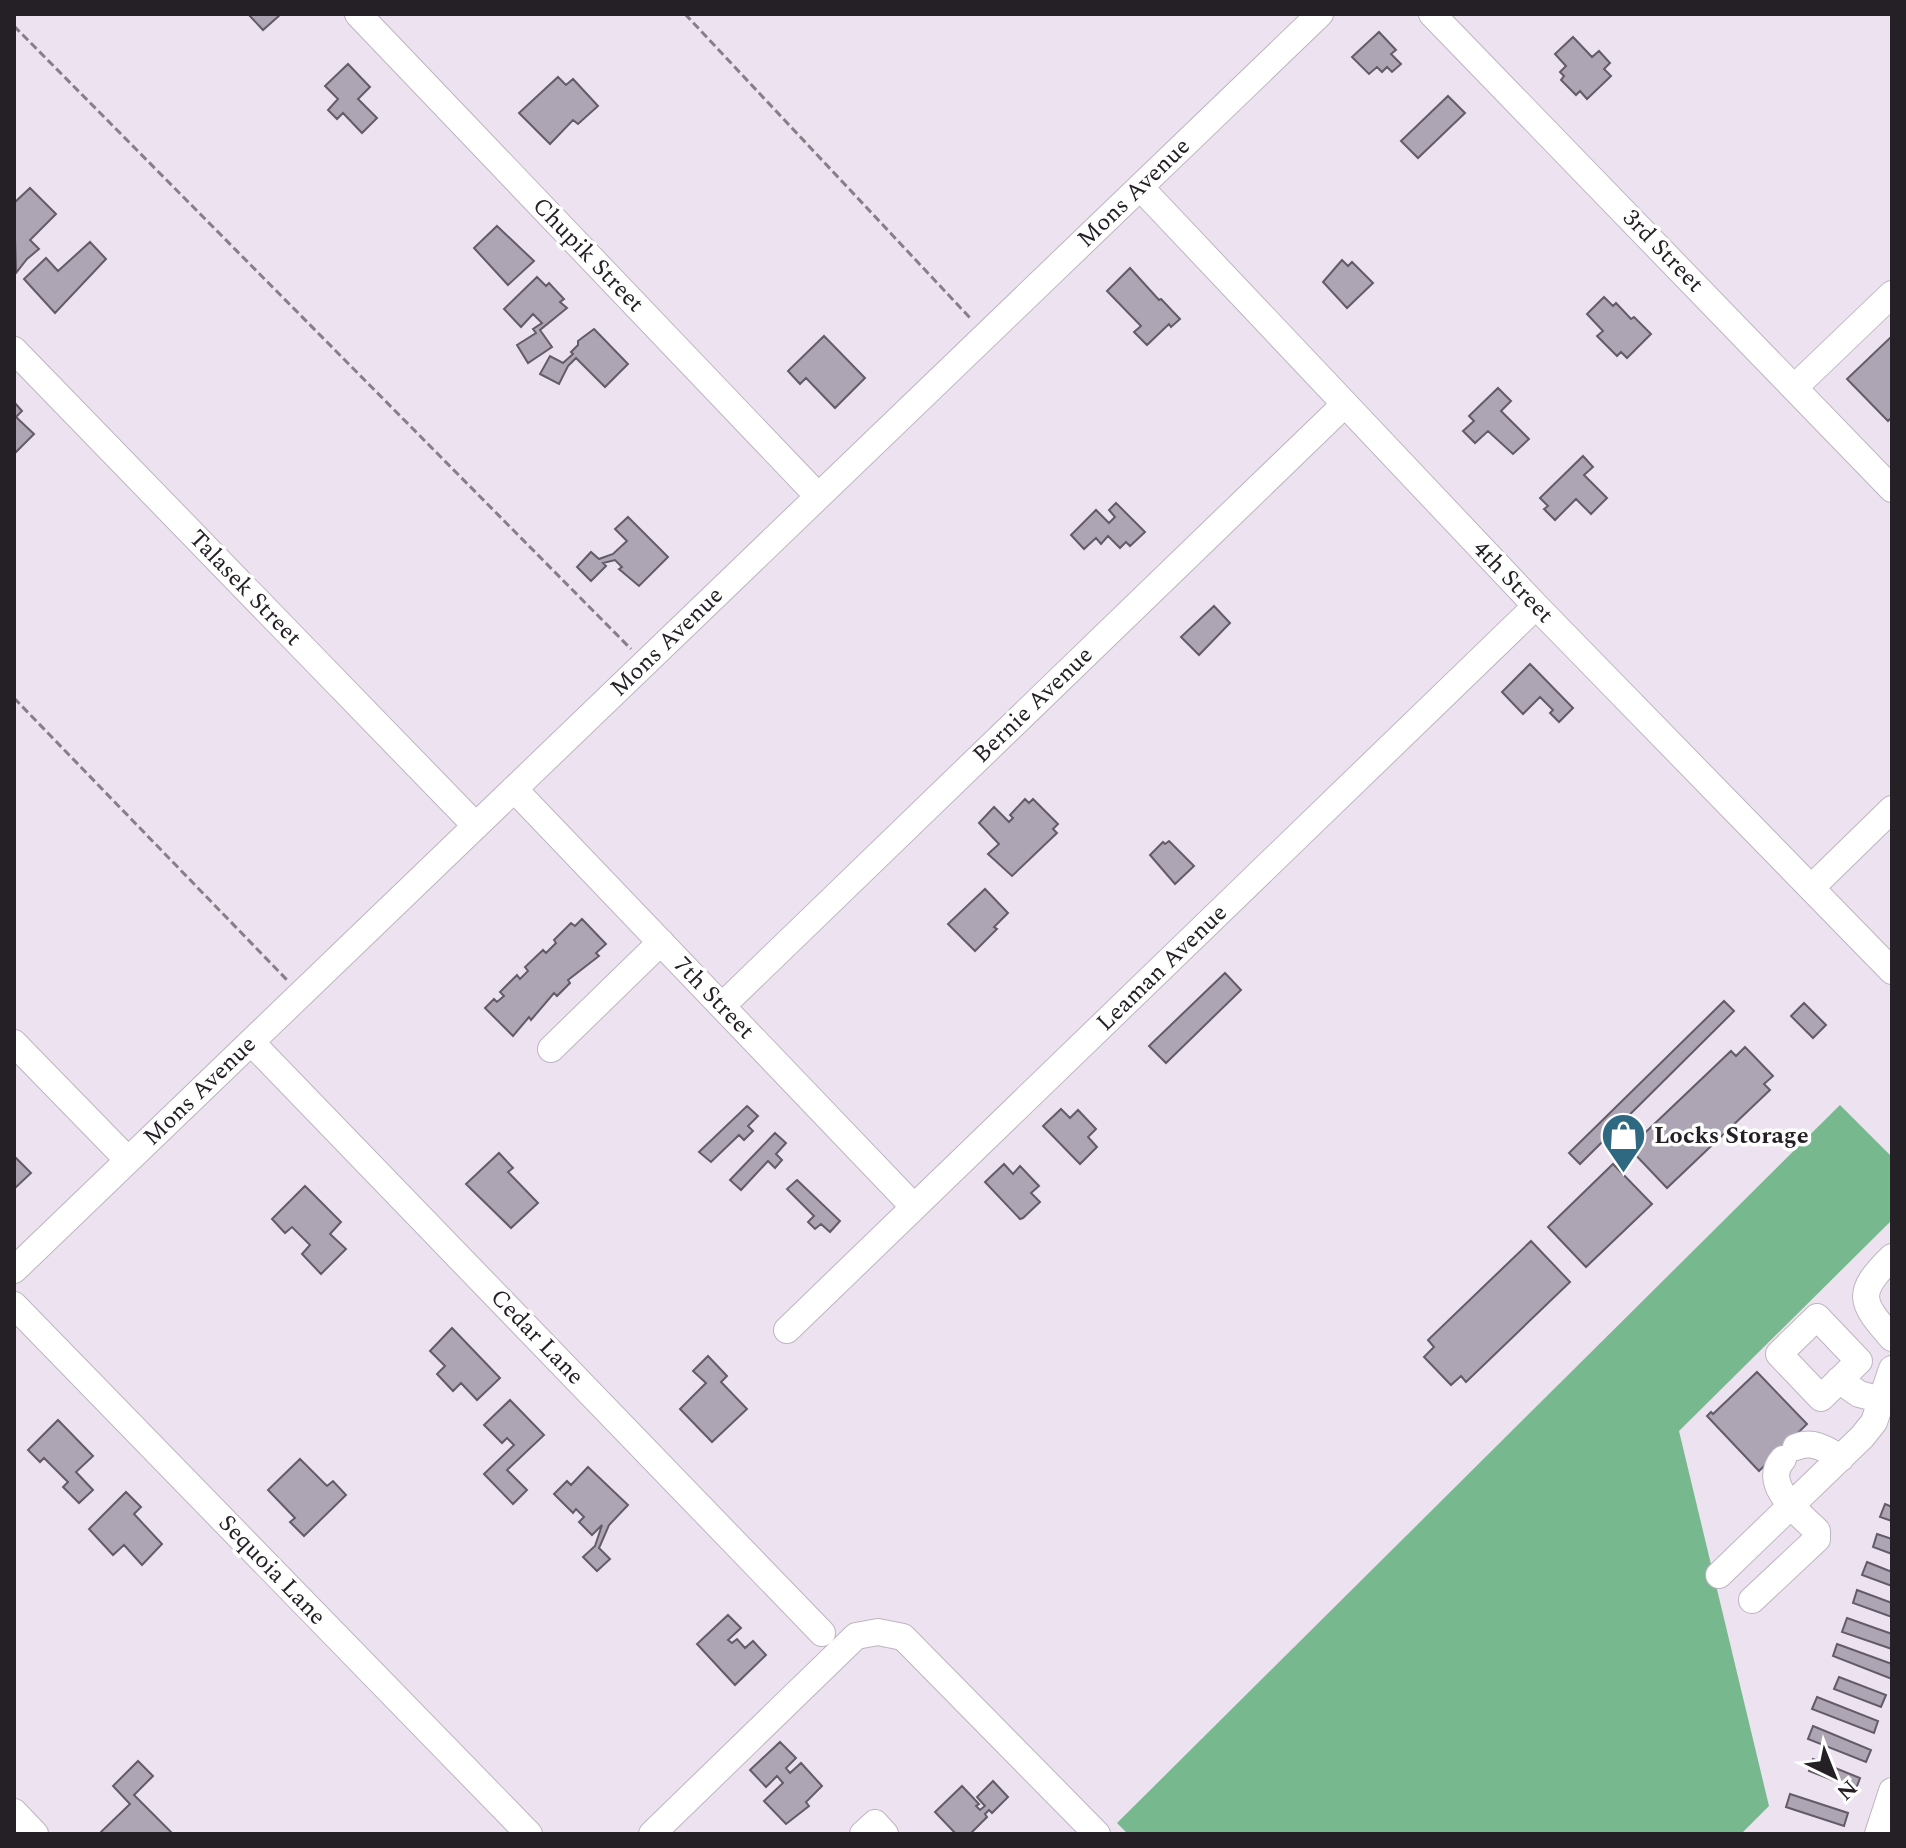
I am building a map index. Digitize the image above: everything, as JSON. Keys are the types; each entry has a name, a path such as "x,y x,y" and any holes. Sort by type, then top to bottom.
{"street":[{"name":"Chupik Street","path":"358,14 818,496"},
{"name":"Mons Avenue","path":"14,1270 1320,14"},
{"name":"3rd Street","path":"1432,14 1892,489"},
{"name":"4th Street","path":"1140,187 1536,606 1892,971"},
{"path":"1795,387 1892,294"},
{"name":"Talasek Street","path":"14,350 476,826"},
{"name":"Bernie Avenue","path":"722,1006 1344,405"},
{"name":"Leaman Avenue","path":"787,1330 1536,606"},
{"name":"7th Street","path":"514,789 914,1207"},
{"path":"1811,888 1892,809"},
{"path":"551,1049 661,942"},
{"name":"Cedar Lane","path":"251,1042 822,1633"},
{"path":"14,1043 128,1160"},
{"path":"1892,1257 1870,1281 1866,1294 1867,1309 1892,1338"},
{"name":"Sequoia Lane","path":"14,1305 529,1834"},
{"path":"1719,1575 1841,1458 1874,1422 1892,1369"},
{"path":"1839,1380 1859,1394 1882,1400"},
{"path":"1752,1600 1817,1539 1817,1531 1791,1505 1778,1486 1779,1463 1805,1443 1819,1445 1841,1458"},
{"path":"662,1831 856,1636 878,1632 903,1637 1097,1834"},
{"path":"1878,1834 1892,1791"},
{"path":"14,1812 35,1834"}],"path":[{"path":"685,14 986,335"},
{"path":"14,26 645,663"},
{"path":"14,698 301,994"}],"green space":[{"path":"1840,1105 1892,1157 1892,1220 1679,1431 1769,1806 1741,1834 1128,1834 1117,1823"}],"building":[{"path":"248,14 281,14 263,30"},
{"path":"1379,32 1396,50 1391,54 1401,64 1392,72 1387,67 1382,72 1377,67 1369,74 1352,57"},
{"path":"1573,37 1592,57 1599,51 1610,63 1604,69 1611,76 1587,99 1580,91 1576,95 1561,80 1564,76 1560,72 1566,66 1555,54"},
{"path":"348,64 370,87 358,99 377,118 362,133 343,113 337,119 328,110 338,99 325,86"},
{"path":"558,77 566,85 573,79 598,106 578,124 573,120 550,144 519,113"},
{"path":"1448,96 1465,113 1418,158 1401,141"},
{"path":"30,188 56,214 30,240 39,249 16,273 14,203"},
{"path":"497,226 534,261 508,285 474,248"},
{"path":"90,242 106,259 55,313 24,279 46,258 58,271"},
{"path":"1342,260 1348,266 1352,262 1373,283 1347,308 1323,282"},
{"path":"1130,268 1180,319 1171,327 1169,324 1147,345 1134,332 1141,326 1107,291"},
{"path":"537,277 546,286 549,283 564,299 560,302 567,308 540,330 552,347 528,363 517,345 536,333 533,329 542,323 533,314 521,327 504,309"},
{"path":"1604,297 1613,306 1616,303 1631,319 1634,317 1651,334 1627,358 1621,352 1617,356 1597,336 1603,331 1587,314"},
{"path":"594,329 628,364 605,387 576,358 559,384 540,374 550,356 563,363 573,354 571,352 578,341"},
{"path":"824,336 865,378 835,408 806,378 800,384 788,371"},
{"path":"1892,336 1892,417 1888,421 1847,379"},
{"path":"1498,388 1511,401 1501,411 1529,439 1513,454 1488,431 1475,443 1463,431 1474,421 1469,416"},
{"path":"14,402 22,411 16,417 34,434 14,454"},
{"path":"1583,456 1593,467 1584,475 1607,498 1591,514 1576,499 1555,520 1544,509 1548,506 1540,498"},
{"path":"1116,503 1145,532 1130,546 1126,542 1120,548 1108,536 1101,544 1096,538 1084,549 1071,535 1096,510 1109,523 1115,517 1109,510"},
{"path":"628,517 668,557 639,586 619,569 622,567 615,560 603,563 606,566 591,581 577,567 591,552 599,559 613,554 627,541 615,529"},
{"path":"1214,606 1230,623 1199,655 1181,637"},
{"path":"1530,664 1573,708 1559,722 1550,713 1553,710 1540,697 1523,714 1502,692"},
{"path":"1025,799 1029,803 1033,799 1058,824 1053,829 1057,833 1012,876 988,854 999,844 979,823 994,807 1009,822 1013,818 1010,815"},
{"path":"1169,841 1194,866 1175,884 1150,855 1163,842"},
{"path":"985,889 1008,913 975,951 948,924"},
{"path":"582,919 606,944 596,953 599,956 568,980 570,983 557,996 554,993 513,1036 485,1008 494,999 497,1002 504,996 500,992 517,975 520,979 528,971 525,967 543,950 546,953 571,923 575,926"},
{"path":"1225,973 1241,990 1166,1063 1149,1046"},
{"path":"1724,1001 1734,1011 1580,1164 1569,1153"},
{"path":"1804,1003 1826,1025 1813,1038 1791,1016"},
{"path":"1745,1047 1773,1076 1764,1084 1770,1090 1667,1188 1629,1148 1731,1051 1736,1056"},
{"path":"747,1106 758,1116 748,1126 753,1131 744,1140 739,1135 711,1162 699,1152"},
{"path":"1061,1109 1070,1118 1078,1110 1096,1129 1088,1137 1097,1147 1080,1164 1043,1126"},
{"path":"775,1133 786,1143 776,1154 782,1160 775,1168 768,1161 741,1190 730,1180"},
{"path":"499,1153 513,1168 508,1172 538,1203 511,1228 466,1184"},
{"path":"14,1156 31,1173 14,1189"},
{"path":"1004,1164 1013,1174 1020,1166 1039,1186 1031,1193 1040,1202 1020,1219 985,1182"},
{"path":"1613,1164 1652,1204 1586,1267 1548,1227"},
{"path":"797,1180 840,1221 830,1232 821,1224 815,1229 808,1222 814,1216 787,1189"},
{"path":"305,1186 341,1222 330,1234 346,1249 321,1274 302,1254 310,1245 292,1227 285,1233 272,1219"},
{"path":"1531,1241 1570,1282 1466,1382 1461,1376 1451,1385 1424,1357 1434,1347 1428,1340"},
{"path":"452,1328 500,1378 477,1400 461,1383 453,1391 437,1374 445,1366 430,1351"},
{"path":"708,1356 727,1376 721,1382 747,1409 712,1442 680,1409 706,1383 693,1371"},
{"path":"1757,1372 1807,1424 1759,1471 1707,1416 1711,1412 1713,1414"},
{"path":"510,1400 544,1435 507,1470 527,1490 513,1504 484,1474 514,1445 507,1438 502,1443 484,1425"},
{"path":"58,1420 93,1456 76,1472 93,1490 79,1503 63,1487 68,1482 44,1458 40,1462 28,1450"},
{"path":"300,1459 327,1486 333,1481 346,1495 304,1536 290,1522 295,1518 268,1490"},
{"path":"588,1467 628,1505 609,1525 599,1548 610,1559 597,1571 583,1557 595,1546 602,1525 592,1535 579,1522 584,1517 576,1509 573,1513 554,1494 567,1481 571,1485"},
{"path":"126,1492 141,1507 134,1514 162,1544 142,1565 124,1545 113,1555 89,1529"},
{"path":"1885,1504 1892,1507 1892,1521 1880,1517"},
{"path":"1877,1534 1892,1539 1892,1554 1873,1547"},
{"path":"1867,1562 1892,1572 1892,1586 1862,1575"},
{"path":"1857,1590 1892,1603 1892,1617 1853,1603"},
{"path":"728,1615 741,1628 728,1640 732,1643 737,1639 745,1648 753,1641 766,1655 735,1685 697,1644"},
{"path":"1847,1618 1892,1634 1892,1649 1842,1632"},
{"path":"1837,1644 1892,1664 1892,1679 1833,1656"},
{"path":"1839,1677 1886,1695 1881,1707 1834,1689"},
{"path":"1817,1697 1878,1721 1874,1733 1812,1709"},
{"path":"1813,1726 1871,1750 1866,1762 1808,1739"},
{"path":"780,1742 796,1758 786,1768 790,1773 801,1763 822,1786 806,1802 809,1806 786,1824 764,1801 783,1783 777,1776 766,1787 750,1770"},
{"path":"1813,1759 1860,1778 1856,1789 1809,1771"},
{"path":"138,1761 153,1776 134,1795 172,1833 102,1834 130,1804 113,1786"},
{"path":"993,1781 1008,1797 992,1813 989,1810 985,1814 987,1817 970,1834 956,1834 935,1812 962,1786 979,1804 976,1806 980,1810 985,1806 977,1797"},
{"path":"1790,1794 1848,1813 1844,1826 1786,1807"}],"place":[{"name":"Locks Storage","path":"1623,1175"}]}
